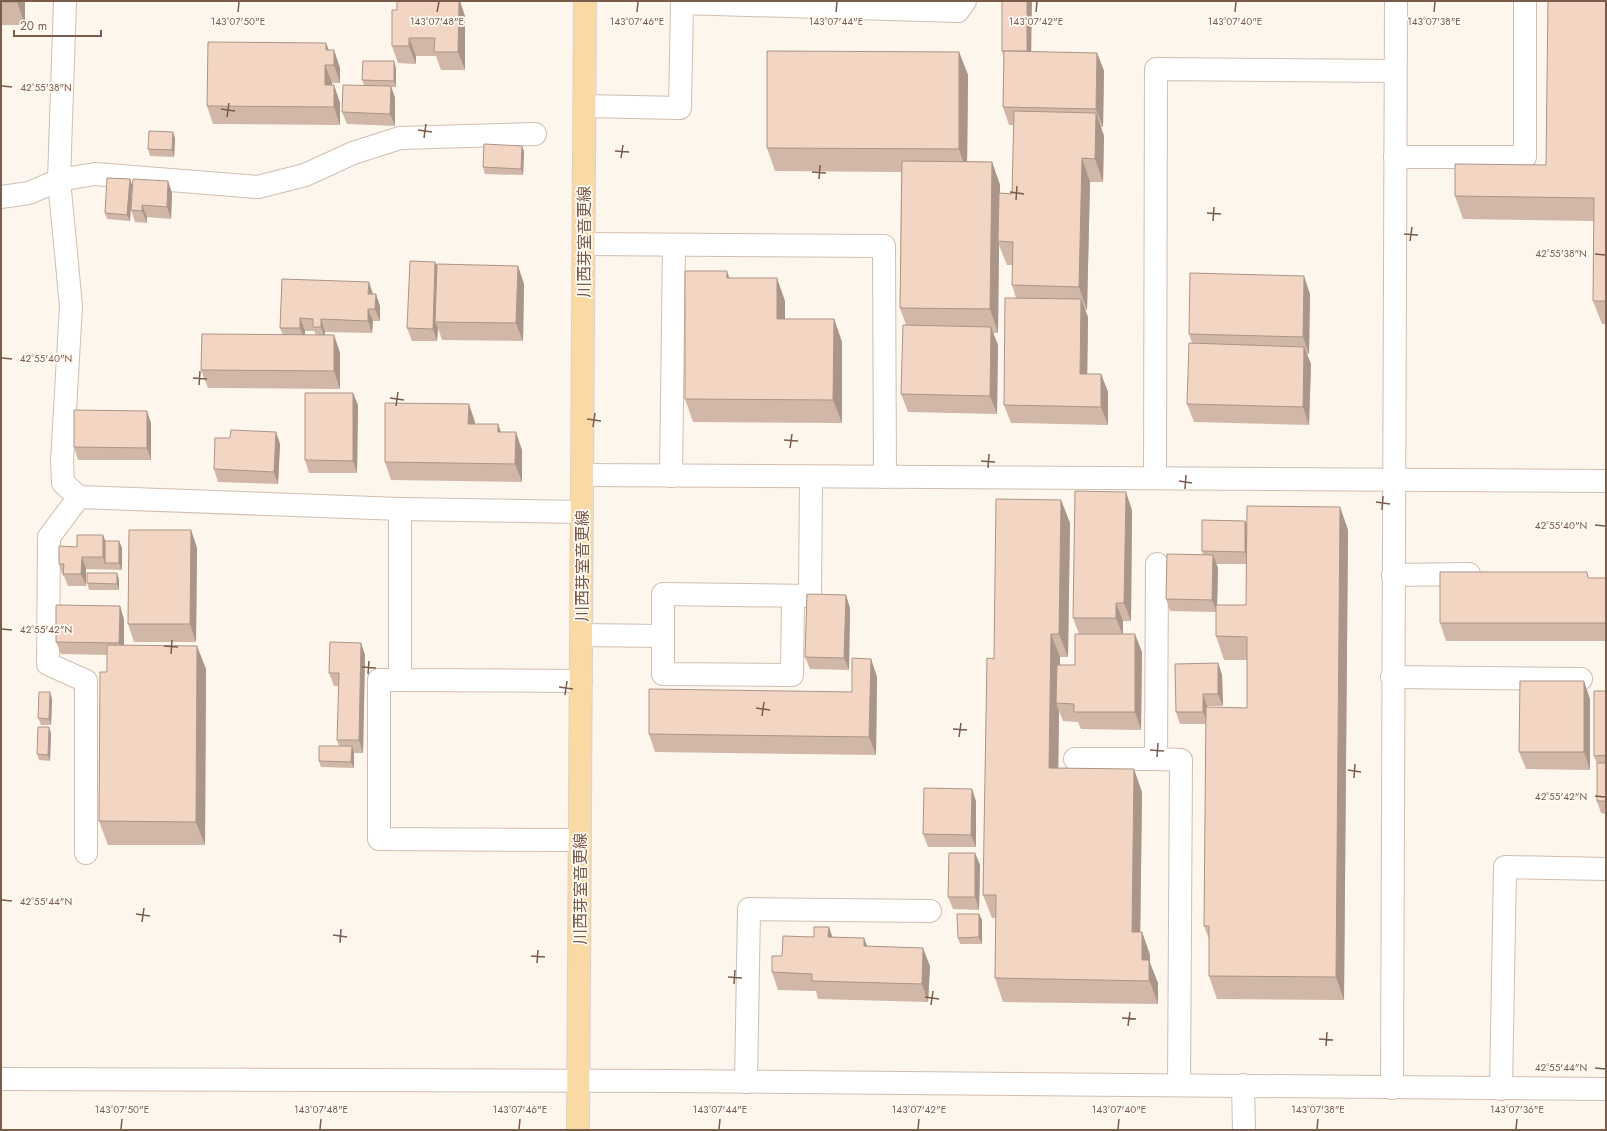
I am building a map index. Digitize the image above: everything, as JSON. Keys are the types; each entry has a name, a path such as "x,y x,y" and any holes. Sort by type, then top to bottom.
{"main road":[{"name":"川西芽室音更線","path":"578,1130 586,1"}],"street":[{"path":"65,1 59,180 71,306 62,483 79,497 400,510 582,512"},
{"path":"585,106 680,108 682,3 823,4 958,11 965,1"},
{"path":"1392,1088 1392,677 1396,1"},
{"path":"1395,157 1525,157 1525,1"},
{"path":"1155,478 1156,69 1395,70"},
{"path":"1,197 29,193 59,180 95,174 258,187 306,175 353,153 400,138 535,134"},
{"path":"584,244 884,246 885,477"},
{"path":"671,476 674,245"},
{"path":"583,475 1606,481"},
{"path":"793,596 792,675 662,674 663,594 810,596 811,476"},
{"path":"79,497 49,537 48,664 86,680 86,853"},
{"path":"400,510 400,680"},
{"path":"1156,759 1157,564"},
{"path":"1393,575 1486,574"},
{"path":"582,636 663,636"},
{"path":"1392,677 1581,679"},
{"path":"580,840 378,839 379,680 581,681"},
{"path":"1075,759 1181,760 1180,1085"},
{"path":"1501,1089 1504,867 1606,869"},
{"path":"746,1082 750,908 930,911"},
{"path":"1,1079 578,1080 1606,1089"},
{"path":"1243,1085 1244,1130"}],"building":[{"path":"17,1 17,2 1,2"},
{"path":"397,1 459,1 458,52 434,52 435,38 409,38 409,46 392,46 392,10 397,10"},
{"path":"1002,1 1027,1 1027,51 1002,51"},
{"path":"1548,1 1606,1 1606,301 1593,301 1594,198 1455,196 1455,164 1546,165"},
{"path":"208,42 326,43 326,50 334,50 334,65 325,65 325,85 334,85 334,107 207,106"},
{"path":"767,51 959,52 959,149 767,148"},
{"path":"1004,51 1097,53 1096,109 1003,107"},
{"path":"363,61 394,61 394,81 362,80"},
{"path":"343,85 391,86 390,114 342,112"},
{"path":"1014,111 1096,113 1095,159 1082,158 1079,287 1012,285 1013,242 998,241 999,193 1012,194"},
{"path":"149,131 173,132 172,150 148,149"},
{"path":"484,144 522,146 521,169 483,167"},
{"path":"902,161 992,162 990,309 900,308"},
{"path":"107,178 130,179 127,215 105,213"},
{"path":"133,179 168,181 167,207 142,205 142,211 131,210"},
{"path":"410,261 435,262 433,329 407,328"},
{"path":"437,264 518,266 516,323 435,322"},
{"path":"685,271 727,271 727,278 777,278 777,319 834,319 833,400 685,399"},
{"path":"1190,273 1304,276 1303,337 1189,334"},
{"path":"282,279 369,282 368,294 376,294 375,309 368,309 368,321 321,319 321,327 313,327 313,319 300,318 300,328 280,328"},
{"path":"1005,298 1081,299 1080,374 1101,374 1101,407 1004,405"},
{"path":"903,325 991,327 990,396 901,394"},
{"path":"202,334 334,335 334,371 201,370"},
{"path":"1189,343 1304,347 1303,407 1187,404"},
{"path":"305,393 353,393 353,461 305,460"},
{"path":"385,403 469,404 468,424 498,424 498,432 516,432 515,464 385,462"},
{"path":"74,410 147,411 147,448 74,447"},
{"path":"231,430 276,432 274,472 214,469 215,438 230,438"},
{"path":"1075,491 1126,492 1124,603 1116,603 1116,618 1073,618"},
{"path":"996,499 1061,500 1059,634 1051,634 1049,768 1134,769 1132,932 1142,932 1142,960 1149,960 1149,981 995,978 996,895 983,895 987,658 994,659"},
{"path":"1247,506 1340,507 1336,977 1209,976 1209,926 1204,926 1206,707 1247,708 1247,637 1216,636 1216,605 1246,605"},
{"path":"1202,520 1245,521 1245,552 1202,551"},
{"path":"129,530 191,530 190,624 128,624"},
{"path":"77,535 103,535 103,557 82,557 81,574 63,574 64,564 59,564 59,546 77,547"},
{"path":"105,541 119,541 119,563 105,563"},
{"path":"1167,554 1213,555 1212,600 1166,599"},
{"path":"1440,572 1587,572 1588,578 1606,578 1606,623 1440,623"},
{"path":"87,573 117,573 117,584 87,583"},
{"path":"807,594 846,595 844,658 805,657"},
{"path":"56,605 120,606 119,643 56,642"},
{"path":"1075,634 1135,634 1135,712 1074,712 1074,704 1056,703 1057,665 1075,665"},
{"path":"330,642 361,643 359,740 337,740 339,673 329,673"},
{"path":"107,645 197,646 196,822 99,821 100,672 107,672"},
{"path":"852,658 871,659 869,737 649,734 649,689 852,692"},
{"path":"1218,663 1218,694 1203,694 1203,712 1176,712 1175,664"},
{"path":"1520,681 1584,681 1584,752 1519,752"},
{"path":"1594,691 1606,691 1606,755 1594,756"},
{"path":"39,692 50,692 49,719 38,718"},
{"path":"38,727 49,727 48,755 37,754"},
{"path":"319,746 352,746 351,762 319,761"},
{"path":"1597,763 1606,763 1606,801 1597,801"},
{"path":"924,788 972,789 971,835 923,834"},
{"path":"949,853 975,853 975,897 948,897"},
{"path":"957,914 979,914 979,937 958,938"},
{"path":"814,927 829,927 828,937 864,938 864,946 923,948 922,984 812,981 812,974 772,972 772,956 782,956 783,936 814,937"}]}
